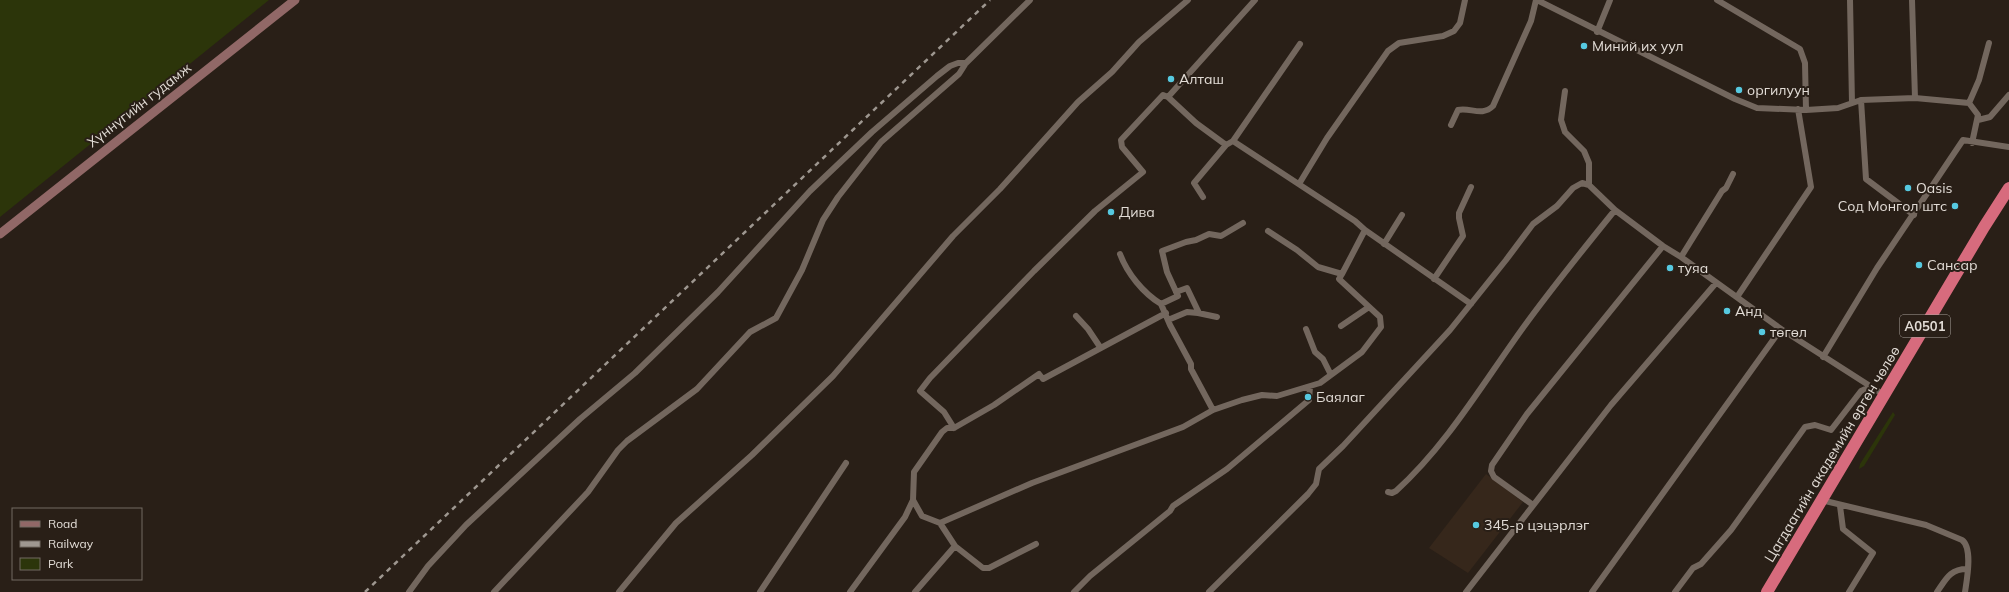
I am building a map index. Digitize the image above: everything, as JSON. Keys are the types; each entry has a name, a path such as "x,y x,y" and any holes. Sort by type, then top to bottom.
{"highway":[{"name":"Цагдаагийн академийн өргөн чөлөө","path":"1767,592 1984,227 2009,188"}],"main road":[{"name":"Хүннүгийн гудамж","path":"0,234 295,0"}],"street":[{"path":"494,592 588,492 622,446 638,432 697,389 750,332 776,318 796,284 823,220 874,150 959,74 966,63 1030,0"},
{"path":"619,592 676,523 752,455 833,376 953,236 1000,189 1078,102 1112,72 1139,42 1188,0"},
{"path":"1168,97 1255,0"},
{"path":"1299,184 1326,138 1388,51 1399,43 1443,36 1454,31 1460,23 1465,0"},
{"path":"1451,125 1458,110 1483,112 1493,106 1531,21 1537,0 1597,32 1735,99 1757,108 1806,110 1838,108 1861,100 1915,98 1968,103 1976,111 1978,120 1972,143"},
{"path":"1597,32 1610,0"},
{"path":"1717,0 1800,49 1805,63 1806,110"},
{"path":"1850,0 1852,103"},
{"path":"1912,0 1915,98"},
{"path":"1968,103 1979,80 1989,43"},
{"path":"1203,197 1194,183 1226,145 1233,140 1300,44"},
{"path":"409,592 428,566 466,524 580,419 635,372 718,292 810,191 866,137 950,66 958,63 966,63"},
{"path":"1566,91 1561,120 1565,132 1584,151 1589,163 1589,185"},
{"path":"954,428 944,412 920,391 930,378 1034,271 1095,212 1143,172 1122,146 1121,140 1163,95 1168,97 1196,123 1226,145"},
{"path":"1978,120 1990,117 2009,95"},
{"path":"1861,100 1866,179 1914,215"},
{"path":"1737,297 1811,187 1798,109"},
{"path":"1233,140 1355,221 1384,244 1471,304"},
{"path":"1823,357 1877,268 1963,140 1972,143 2009,147"},
{"path":"1681,257 1722,191 1726,188 1733,174"},
{"path":"1209,592 1308,494 1316,484 1319,469 1343,446 1428,355 1471,304 1533,224 1557,206 1573,188 1582,183 1589,185 1615,210 1663,246 1681,257 1781,329 1884,395"},
{"path":"1434,279 1463,236 1459,213 1471,187"},
{"path":"1388,492 1396,491 1425,463 1494,370 1528,321 1615,210"},
{"path":"1384,244 1402,215"},
{"path":"1161,304 1178,296 1167,272 1162,251 1196,240 1209,234 1221,236 1243,223"},
{"path":"940,523 1032,483 1183,427 1214,410 1242,400 1262,396 1277,396 1304,386 1310,387 1331,375 1362,352 1382,327 1380,317 1339,280 1365,230"},
{"path":"1268,231 1297,250 1318,267 1342,274"},
{"path":"1533,506 1494,477 1491,471 1492,464 1527,414 1663,246"},
{"path":"1120,254 1124,265 1144,290 1161,304 1214,410"},
{"path":"1466,592 1611,405 1716,283"},
{"path":"1176,292 1187,288 1199,313"},
{"path":"1341,326 1369,307"},
{"path":"1168,320 1187,312 1217,317"},
{"path":"850,592 905,517 912,500 914,472 942,432 947,428 954,428 994,405 1039,374 1043,379 1100,347 1150,323 1166,313"},
{"path":"1076,316 1088,329 1100,347"},
{"path":"1306,329 1315,352 1323,358 1331,375"},
{"path":"1592,592 1781,329"},
{"path":"1675,592 1693,568 1702,564 1734,525 1805,427 1815,425 1831,430 1860,391 1870,386"},
{"path":"1074,592 1090,576 1170,511 1173,506 1227,469 1309,400 1310,387"},
{"path":"760,592 846,463"},
{"path":"912,500 922,516 940,523 955,546 983,568 989,568 1036,544"},
{"path":"1821,500 1840,506 1921,523 1966,542 1967,569 1965,592"},
{"path":"1840,506 1843,529 1873,553 1849,592"},
{"path":"915,592 955,546"},
{"path":"1937,592 1952,572 1957,569 1967,569"}],"shaded area":[{"name":"345-р цэцэрлэг","path":"1486,474 1523,502 1468,573 1429,548"}],"green space":[{"path":"0,0 269,0 0,217"},
{"path":"1893,412 1895,415 1864,466 1859,469 1860,464"}],"railway":[{"path":"365,592 990,0"}],"place":[{"name":"Миний их уул","path":"1584,46"},
{"name":"Алташ","path":"1171,79"},
{"name":"оргилуун","path":"1739,90"},
{"name":"Oasis","path":"1908,188"},
{"name":"Сод Монгол штс","path":"1955,206"},
{"name":"Дива","path":"1111,212"},
{"name":"Сансар","path":"1919,265"},
{"name":"туяа","path":"1670,268"},
{"name":"Анд","path":"1727,311"},
{"name":"төгөл","path":"1762,332"},
{"name":"Баялаг","path":"1308,397"},
{"name":"345-р цэцэрлэг","path":"1476,525"}]}
